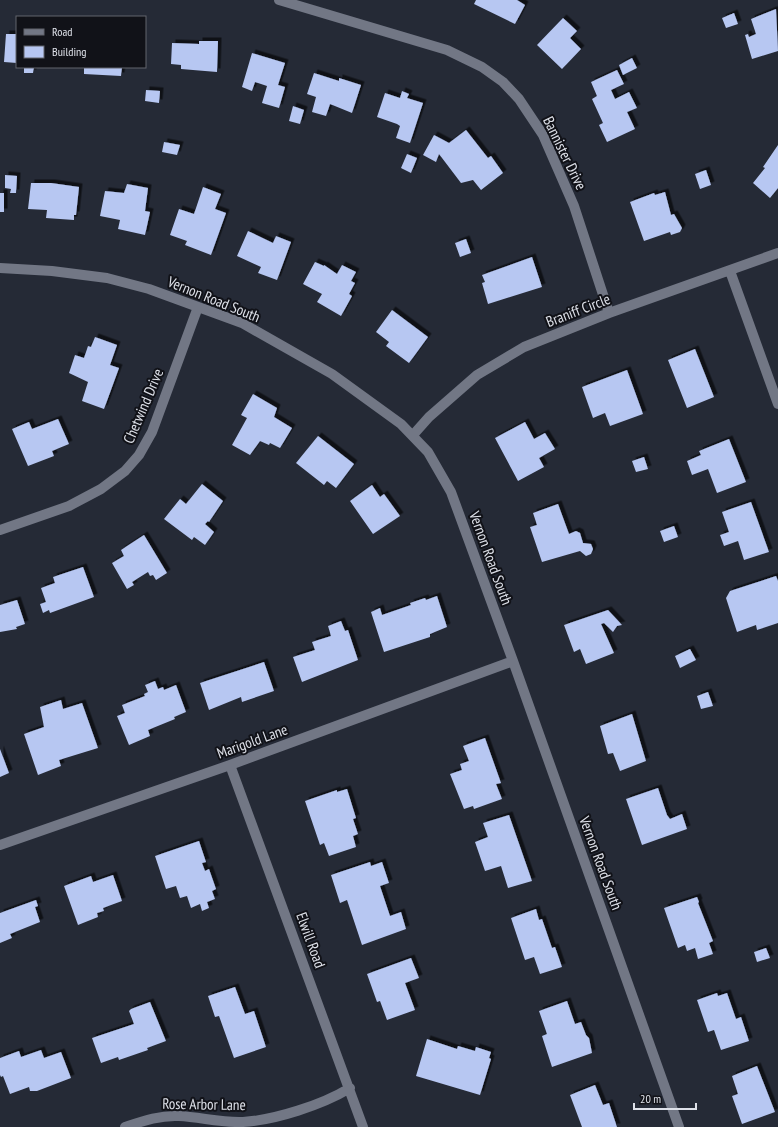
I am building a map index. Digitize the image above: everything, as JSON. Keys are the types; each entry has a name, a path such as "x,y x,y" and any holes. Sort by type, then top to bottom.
{"street":[{"name":"Bannister Drive","path":"279,0 447,50 482,68 503,82 519,99 543,135 574,206 609,313"},
{"name":"Braniff Circle","path":"413,435 429,417 477,375 524,347 609,313 778,253"},
{"name":"Vernon Road South","path":"0,268 52,271 107,278 149,289 242,323 332,374 413,435 428,452 451,492 513,661 679,1127"},
{"path":"730,271 778,404"},
{"name":"Chetwind Drive","path":"0,530 69,506 101,489 125,471 139,455 152,432 198,307"},
{"name":"Marigold Lane","path":"0,845 230,765 513,661"},
{"name":"Elwill Road","path":"230,765 350,1088 363,1127"},
{"name":"Rose Arbor Lane","path":"125,1127 149,1119 178,1116 242,1122 270,1118 334,1098 350,1088"}],"building":[{"path":"476,0 517,0 525,5 515,24 474,4"},
{"path":"776,9 778,51 752,59 745,35 748,34 749,37 756,34 751,19"},
{"path":"734,13 738,24 726,28 722,18"},
{"path":"563,18 577,31 570,38 581,49 562,69 537,45"},
{"path":"6,34 16,34 16,63 4,62"},
{"path":"199,41 218,41 217,72 181,69 181,65 171,64 172,43 199,44"},
{"path":"252,53 285,63 278,85 285,87 279,108 262,103 267,86 255,82 252,91 242,87"},
{"path":"632,58 637,68 623,75 619,65"},
{"path":"24,68 34,68 33,73 24,73"},
{"path":"84,68 122,68 121,76 84,74"},
{"path":"617,70 624,84 611,90 615,99 629,92 637,108 627,112 635,129 607,142 599,125 603,123 592,99 597,96 591,82"},
{"path":"314,73 339,81 339,78 361,85 352,113 330,104 326,116 312,112 316,97 307,94"},
{"path":"146,90 160,91 159,103 145,101"},
{"path":"402,91 409,94 407,98 423,103 410,143 396,138 400,126 377,117 385,93 400,98"},
{"path":"293,106 304,110 300,124 289,121"},
{"path":"466,130 488,158 491,156 503,173 481,190 473,180 461,183 439,154 436,162 423,155 434,135 449,143"},
{"path":"164,142 180,145 177,155 162,152"},
{"path":"778,145 778,188 770,198 753,183 765,168 763,167"},
{"path":"407,154 417,158 411,173 401,168"},
{"path":"706,170 711,185 700,189 695,174"},
{"path":"5,175 17,176 16,193 10,193 11,189 5,188"},
{"path":"31,183 51,183 79,187 76,215 74,215 74,220 46,218 47,210 28,209"},
{"path":"127,184 148,188 145,211 150,212 145,235 118,229 120,220 100,216 105,191 124,193"},
{"path":"203,187 221,194 215,209 226,213 211,255 185,245 187,241 170,235 179,209 194,214"},
{"path":"665,192 671,215 674,214 682,228 680,232 671,235 670,232 644,241 630,202 654,193 655,195"},
{"path":"0,193 4,193 4,212 0,212"},
{"path":"248,231 273,243 276,236 291,242 277,280 258,273 261,267 237,256"},
{"path":"466,239 471,253 460,257 455,243"},
{"path":"532,257 542,287 488,304 482,283 485,282 482,275"},
{"path":"315,262 324,265 337,274 342,265 356,272 351,281 355,283 349,294 352,296 341,316 317,302 322,294 303,284"},
{"path":"392,310 428,337 409,363 386,346 389,342 376,332"},
{"path":"95,337 117,345 110,365 119,368 104,409 82,401 88,382 69,373 75,355 84,358 88,346 91,347"},
{"path":"695,349 714,397 687,408 668,360"},
{"path":"627,370 643,414 610,426 605,413 593,418 582,387"},
{"path":"253,394 277,408 274,417 292,428 280,448 270,443 269,445 260,441 250,455 232,445 247,418 241,415"},
{"path":"58,419 69,444 52,451 54,456 28,466 12,429 29,422 32,429"},
{"path":"525,422 534,439 545,433 555,449 539,458 544,467 518,481 495,438"},
{"path":"318,436 354,464 336,488 327,481 324,485 296,463"},
{"path":"729,439 746,482 717,493 708,469 692,475 687,461 701,455 699,451"},
{"path":"644,457 648,469 636,472 632,461"},
{"path":"202,484 223,501 209,522 208,521 205,524 214,532 205,545 194,537 192,540 164,519 180,499 186,504"},
{"path":"372,485 380,497 384,494 400,516 373,534 350,501"},
{"path":"751,502 769,552 744,560 738,541 724,546 720,535 729,532 722,512"},
{"path":"558,504 569,534 576,531 580,533 583,543 591,544 593,549 591,554 586,556 580,551 542,562 530,527 537,525 533,513"},
{"path":"674,526 678,537 664,542 660,531"},
{"path":"144,535 167,573 156,580 153,575 150,576 148,572 132,582 134,585 127,589 112,563 124,556 121,550"},
{"path":"83,567 94,597 50,613 49,610 43,613 40,604 46,602 41,588 55,583 53,577"},
{"path":"776,576 778,581 778,623 757,630 756,625 737,632 726,598 730,591"},
{"path":"437,596 447,627 430,634 430,637 384,652 371,612 380,608 382,615 411,605 410,603"},
{"path":"17,600 25,624 16,627 17,629 0,632 0,605"},
{"path":"608,610 622,625 617,626 613,632 604,623 601,624 614,653 586,664 580,649 574,652 564,625"},
{"path":"341,621 345,631 348,630 358,660 302,682 293,657 315,650 312,642 331,636 328,626"},
{"path":"690,649 696,660 680,668 675,656"},
{"path":"264,662 274,691 242,702 241,697 209,710 200,683"},
{"path":"155,681 158,689 163,687 164,690 176,685 186,712 174,717 175,719 148,730 150,736 129,745 117,716 125,713 122,705 145,696 144,694 148,692 145,685"},
{"path":"708,692 713,706 701,709 697,696"},
{"path":"61,700 63,709 82,703 98,748 59,760 61,766 38,775 24,734 44,727 40,707"},
{"path":"632,714 646,761 620,771 613,753 608,754 600,726"},
{"path":"485,738 501,783 496,784 502,799 474,809 473,806 464,809 450,774 462,770 460,764 469,761 463,746"},
{"path":"0,749 9,773 0,777"},
{"path":"658,788 667,815 670,819 682,814 687,829 642,845 626,799"},
{"path":"347,789 356,818 353,819 358,834 353,836 356,847 329,856 324,843 320,845 305,801 337,790 337,792"},
{"path":"509,815 532,881 508,888 501,866 485,871 475,842 488,837 483,823"},
{"path":"199,841 206,862 202,863 205,871 209,869 216,889 212,891 215,899 207,902 209,908 202,911 200,904 191,908 187,896 180,898 176,886 166,889 155,856"},
{"path":"370,862 371,866 382,862 389,883 380,886 390,916 401,912 406,929 362,945 347,900 340,903 331,875"},
{"path":"113,875 122,901 103,908 104,911 97,913 98,917 78,925 64,886 91,876 93,882"},
{"path":"697,897 713,941 709,943 713,954 698,959 695,948 687,951 685,945 678,948 664,908"},
{"path":"36,900 38,906 35,907 40,922 10,934 12,938 0,943 0,913"},
{"path":"536,909 539,920 542,919 552,948 555,947 562,967 540,974 534,957 525,960 511,918"},
{"path":"766,948 770,958 757,962 754,952"},
{"path":"411,958 419,978 405,983 415,1010 387,1020 380,1001 377,1002 367,974"},
{"path":"235,987 245,1014 254,1011 266,1047 234,1058 219,1016 215,1017 208,996"},
{"path":"717,993 718,996 727,993 736,1019 741,1017 749,1041 721,1050 714,1030 708,1032 697,1000"},
{"path":"567,1001 575,1024 581,1022 586,1035 589,1038 592,1053 552,1067 542,1036 547,1034 539,1011"},
{"path":"150,1002 166,1041 147,1048 148,1050 119,1060 118,1057 101,1063 92,1038 134,1024 129,1011"},
{"path":"427,1039 457,1049 458,1046 475,1051 476,1047 491,1052 489,1058 491,1059 480,1095 416,1076"},
{"path":"41,1050 44,1058 61,1052 71,1078 37,1091 30,1091 29,1087 10,1094 3,1076 1,1077 0,1075 0,1058 19,1051 21,1057"},
{"path":"757,1066 775,1112 742,1124 732,1096 738,1094 732,1076"},
{"path":"595,1085 603,1105 609,1103 617,1127 582,1127 570,1095"}]}
